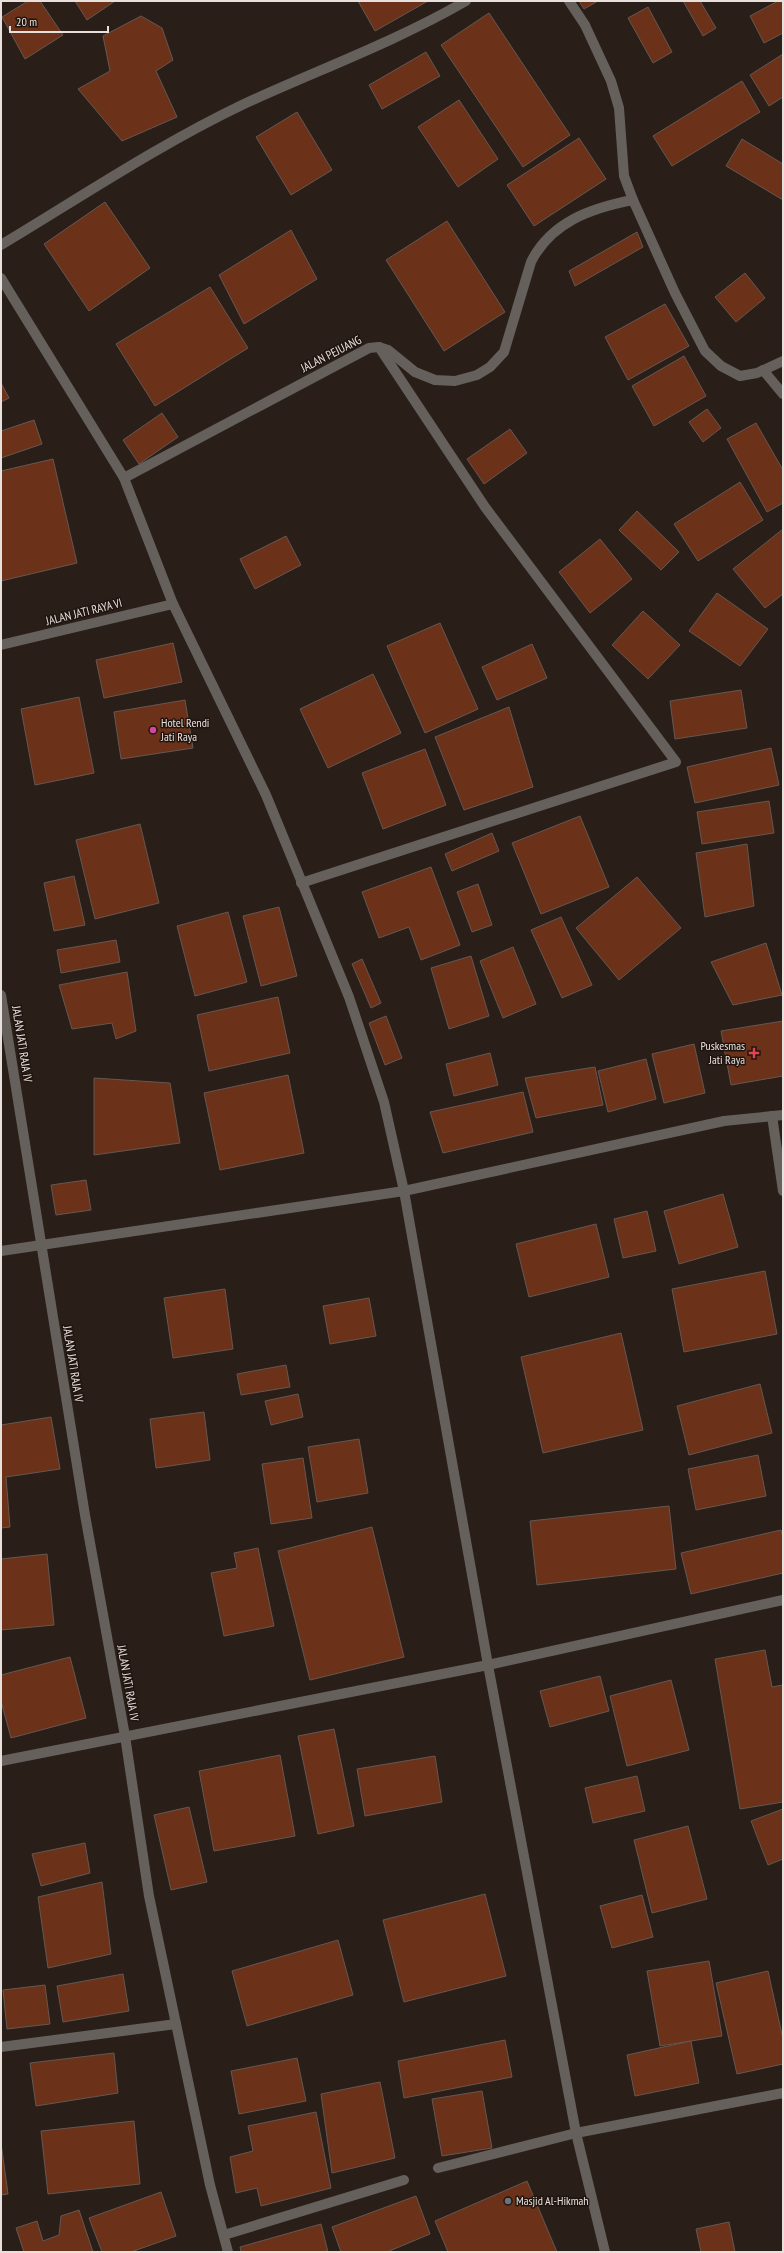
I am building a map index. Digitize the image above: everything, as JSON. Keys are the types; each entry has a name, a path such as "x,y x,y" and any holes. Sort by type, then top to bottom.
{"street":[{"path":"1,245 190,133 244,105 385,42 466,1"},
{"path":"569,1 585,25 611,82 619,108 624,176 633,200 674,293 706,351 721,366 740,376 763,370 783,360"},
{"name":"JALAN PEJUANG","path":"124,478 368,348 379,347 388,350 415,372 435,380 455,381 477,375 490,367 504,352 531,262 538,248 547,238 567,222 583,213 610,204 633,200"},
{"path":"1,278 124,478 174,604 266,795 349,997 384,1102 404,1191 488,1665 576,2133 605,2252"},
{"path":"301,883 676,762 486,507 379,347"},
{"path":"763,370 783,394"},
{"name":"JALAN JATI RAYA VI","path":"1,645 174,604"},
{"name":"JALAN JATI RAJA IV","path":"1,994 40,1244 85,1514 125,1736 149,1896 210,2185 228,2252"},
{"path":"1,1251 404,1191 724,1121 783,1115"},
{"path":"772,1116 783,1191"},
{"path":"1,1761 488,1665 783,1600"},
{"path":"1,2047 176,2024"},
{"path":"438,2168 576,2133 783,2093"},
{"path":"224,2235 404,2180"}],"building":[{"path":"28,1 40,1 63,35 25,59 2,17"},
{"path":"75,1 115,1 87,20"},
{"path":"358,1 428,1 375,31"},
{"path":"579,1 598,1 584,9"},
{"path":"683,1 700,1 716,28 703,36"},
{"path":"778,1 783,1 783,33 764,43 750,16"},
{"path":"648,7 672,52 653,63 628,18"},
{"path":"489,13 570,135 523,167 441,45"},
{"path":"141,16 162,28 173,60 156,71 177,117 122,141 78,89 110,71 103,36"},
{"path":"426,52 440,76 382,109 369,85"},
{"path":"783,54 783,97 769,106 750,75"},
{"path":"742,81 760,112 672,166 653,136"},
{"path":"459,100 498,159 458,187 418,127"},
{"path":"297,112 332,170 291,195 256,137"},
{"path":"579,138 606,179 534,226 507,185"},
{"path":"742,139 783,164 783,200 726,166"},
{"path":"105,202 150,268 89,311 44,244"},
{"path":"447,221 505,312 444,351 386,260"},
{"path":"291,230 317,279 244,324 219,275"},
{"path":"637,232 643,247 575,286 569,271"},
{"path":"745,273 765,298 736,322 715,297"},
{"path":"210,287 248,348 155,406 116,344"},
{"path":"665,304 689,346 628,380 605,337"},
{"path":"684,356 706,396 654,426 632,386"},
{"path":"1,383 9,398 1,402"},
{"path":"707,409 721,428 703,442 689,422"},
{"path":"162,413 178,437 139,464 123,440"},
{"path":"34,420 42,444 1,458 1,431"},
{"path":"756,423 783,470 783,503 767,512 727,439"},
{"path":"510,429 527,453 484,484 467,459"},
{"path":"53,459 77,563 1,581 1,471"},
{"path":"740,482 763,520 698,561 674,524"},
{"path":"637,511 679,552 661,570 619,530"},
{"path":"783,529 783,594 765,608 733,569"},
{"path":"286,536 301,565 255,589 240,559"},
{"path":"600,539 632,579 590,613 559,572"},
{"path":"717,593 768,629 740,666 689,631"},
{"path":"643,611 680,645 648,679 612,645"},
{"path":"440,623 478,709 425,733 387,646"},
{"path":"173,643 182,682 104,698 96,660"},
{"path":"532,644 547,678 497,700 482,667"},
{"path":"373,674 401,733 328,768 300,709"},
{"path":"741,690 747,728 675,739 670,701"},
{"path":"79,697 94,773 35,785 21,709"},
{"name":"Hotel Rendi Jati Raya","path":"185,700 193,748 121,759 114,712"},
{"path":"509,707 533,787 464,810 435,737"},
{"path":"771,748 779,785 695,803 687,767"},
{"path":"425,749 446,805 383,829 362,773"},
{"path":"769,801 774,833 702,844 697,812"},
{"path":"580,816 609,887 541,914 512,843"},
{"path":"140,824 159,903 95,919 76,840"},
{"path":"492,833 499,851 452,871 445,854"},
{"path":"747,844 754,906 705,917 696,853"},
{"path":"431,867 460,945 421,960 409,927 379,938 362,892"},
{"path":"74,876 85,925 54,931 44,883"},
{"path":"637,877 681,928 619,980 576,928"},
{"path":"478,884 492,925 472,932 457,892"},
{"path":"279,907 297,976 261,986 243,916"},
{"path":"228,912 247,982 195,996 177,926"},
{"path":"561,917 592,985 562,998 531,930"},
{"path":"116,940 120,962 61,973 57,950"},
{"path":"766,943 782,995 733,1005 711,962"},
{"path":"513,947 536,1004 503,1018 480,961"},
{"path":"471,956 489,1016 449,1029 431,968"},
{"path":"362,959 381,1003 371,1008 352,964"},
{"path":"127,972 136,1031 116,1039 112,1023 72,1029 59,985"},
{"path":"278,997 290,1053 209,1071 197,1015"},
{"path":"386,1016 402,1058 385,1065 369,1023"},
{"name":"Puskesmas Jati Raya","path":"783,1021 783,1076 731,1085 721,1031"},
{"path":"694,1044 705,1093 664,1103 652,1054"},
{"path":"490,1053 498,1085 454,1096 446,1064"},
{"path":"646,1059 656,1099 608,1112 598,1071"},
{"path":"595,1067 603,1105 536,1118 525,1078"},
{"path":"288,1075 304,1153 220,1170 204,1093"},
{"path":"94,1078 170,1083 180,1143 94,1155"},
{"path":"523,1092 533,1132 443,1153 430,1112"},
{"path":"86,1180 91,1210 56,1215 51,1185"},
{"path":"723,1194 738,1247 679,1264 664,1211"},
{"path":"647,1211 656,1251 623,1258 614,1219"},
{"path":"596,1224 609,1277 529,1297 516,1244"},
{"path":"765,1271 777,1334 684,1352 672,1289"},
{"path":"225,1289 233,1349 173,1358 164,1298"},
{"path":"369,1298 376,1336 330,1344 323,1306"},
{"path":"621,1333 643,1430 543,1453 521,1357"},
{"path":"286,1365 290,1387 241,1395 237,1374"},
{"path":"760,1384 772,1433 689,1455 677,1406"},
{"path":"298,1394 303,1417 271,1425 265,1401"},
{"path":"204,1412 210,1460 156,1468 150,1419"},
{"path":"51,1417 60,1469 6,1477 10,1527 1,1528 1,1425"},
{"path":"359,1439 368,1493 317,1502 308,1447"},
{"path":"758,1455 766,1496 696,1510 688,1469"},
{"path":"303,1458 312,1518 271,1524 262,1464"},
{"path":"669,1506 676,1569 537,1585 530,1521"},
{"path":"372,1527 404,1657 310,1680 278,1551"},
{"path":"781,1530 783,1538 783,1573 691,1594 681,1553"},
{"path":"258,1548 274,1626 224,1636 211,1573 237,1568 234,1553"},
{"path":"47,1554 54,1625 1,1630 1,1559"},
{"path":"765,1650 772,1687 783,1685 783,1802 740,1809 715,1659"},
{"path":"70,1657 86,1718 11,1738 1,1701 1,1675"},
{"path":"600,1676 609,1711 550,1727 540,1691"},
{"path":"671,1680 689,1750 627,1766 610,1696"},
{"path":"334,1729 354,1826 318,1834 298,1736"},
{"path":"280,1755 295,1836 214,1851 199,1771"},
{"path":"435,1756 442,1802 365,1816 357,1769"},
{"path":"637,1776 645,1811 593,1823 585,1788"},
{"path":"189,1807 207,1882 171,1890 154,1815"},
{"path":"783,1809 783,1859 768,1865 751,1821"},
{"path":"688,1826 707,1899 652,1913 634,1840"},
{"path":"85,1843 90,1873 41,1886 32,1854"},
{"path":"102,1882 111,1954 48,1968 38,1897"},
{"path":"485,1894 506,1976 404,2002 383,1920"},
{"path":"642,1895 653,1937 612,1948 600,1906"},
{"path":"338,1940 353,1995 247,2026 232,1971"},
{"path":"709,1961 722,2036 660,2046 647,1971"},
{"path":"768,1971 783,2039 783,2064 737,2074 716,1983"},
{"path":"123,1974 129,2011 63,2022 57,1986"},
{"path":"45,1985 50,2024 7,2029 3,1990"},
{"path":"505,2040 512,2077 404,2098 398,2061"},
{"path":"691,2041 699,2083 635,2096 627,2055"},
{"path":"114,2053 118,2093 36,2106 30,2063"},
{"path":"297,2058 306,2101 239,2114 231,2071"},
{"path":"380,2082 395,2158 332,2173 321,2094"},
{"path":"482,2091 492,2148 442,2156 432,2099"},
{"path":"316,2112 331,2188 261,2206 257,2188 236,2193 230,2157 253,2151 248,2126"},
{"path":"134,2121 140,2184 48,2194 41,2131"},
{"path":"1,2143 8,2194 1,2195"},
{"name":"Masjid Al-Hikmah","path":"527,2181 557,2252 448,2252 435,2221"},
{"path":"161,2192 176,2236 131,2252 102,2252 89,2218"},
{"path":"416,2196 430,2234 387,2252 341,2252 332,2227"},
{"path":"79,2210 93,2252 24,2252 16,2228 37,2221 43,2241 59,2235 61,2216"},
{"path":"729,2222 735,2252 701,2252 696,2229"},
{"path":"321,2224 328,2252 241,2252 240,2247"}],"place":[{"name":"Hotel Rendi Jati Raya","path":"153,730"},
{"name":"Puskesmas Jati Raya","path":"754,1053"},
{"name":"Masjid Al-Hikmah","path":"508,2201"}]}
